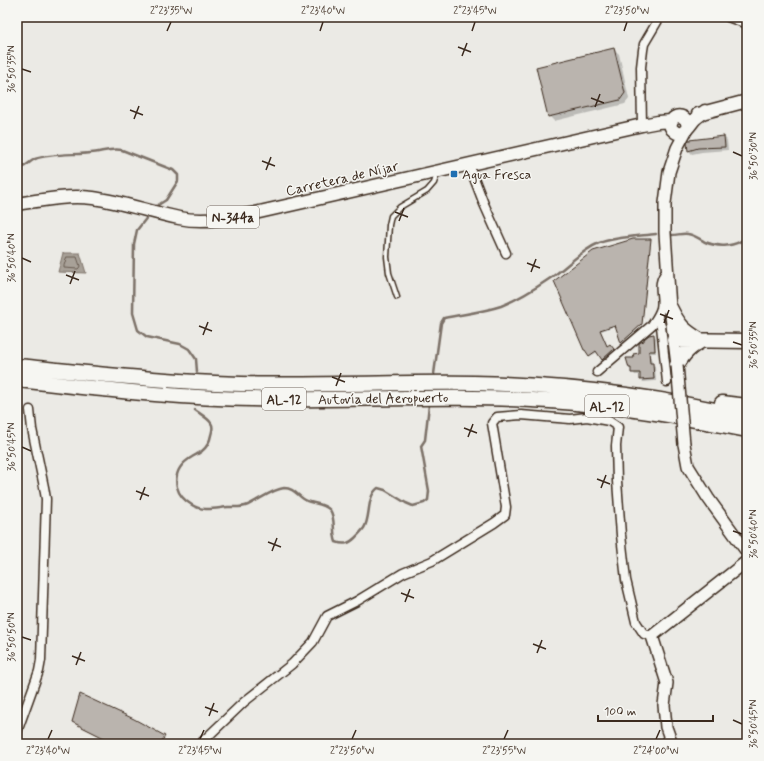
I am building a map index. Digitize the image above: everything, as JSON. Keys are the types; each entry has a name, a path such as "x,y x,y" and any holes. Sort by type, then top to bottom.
{"highway":[{"path":"670,308 680,325 700,340"},
{"path":"674,340 747,341"},
{"path":"677,365 683,354 700,340"},
{"name":"Autovía del Aeropuerto","path":"17,366 205,383 277,385 409,383 529,386 641,397 706,408 747,417"},
{"name":"Autovía del Aeropuerto","path":"17,380 148,393 251,399 440,397 552,401 662,414 747,430"},
{"path":"641,397 698,400 747,406"},
{"path":"662,414 747,439"}],"main road":[{"path":"683,127 705,111 747,101"},
{"name":"Carretera de Níjar","path":"17,204 58,198 92,198 121,203 180,218 211,219 232,217 642,125 671,121 670,126 673,131 683,127"}],"street":[{"path":"642,125 641,67 643,50 644,44 660,17"},
{"path":"728,17 747,24"},
{"path":"683,127 669,172 665,203 665,233 670,308 684,444 688,466 708,498 747,552"},
{"path":"470,164 484,204 506,253"},
{"path":"597,372 652,325 658,317 661,307 661,280 667,271"},
{"path":"658,317 661,326 667,382"},
{"path":"17,732 39,671 41,660 46,499 32,429 30,410"},
{"path":"200,744 244,702 292,664 313,642 327,616 357,601 404,573 432,562 505,515 506,507 492,423 497,417 521,415 570,419 587,417 609,422 618,427 616,446 616,481 626,580 636,622 644,634 652,636"},
{"path":"652,636 747,561"},
{"path":"652,636 667,683 664,706 666,726 672,744"}],"lane":[{"path":"397,297 389,273 387,257 391,216 400,207 427,191 434,183 438,172"}],"water":[{"path":"63,253 80,253 86,273 58,272"}],"building":[{"path":"614,48 625,93 620,100 548,117 536,67"},
{"path":"724,136 725,147 698,148 688,151 687,143 689,140"},
{"path":"633,239 651,239 642,324 621,343 615,325 600,330 607,346 610,344 614,349 602,360 596,351 589,356 584,350 554,281 593,251"},
{"path":"654,334 655,351 649,351 650,363 653,363 654,379 640,380 640,373 631,373 631,368 629,368 626,358 634,358 633,354 639,353 639,343 644,341 644,339 649,335"},
{"path":"80,694 134,719 165,736 160,744 115,744 72,722"}],"waterway":[{"path":"17,170 41,157 122,150 173,170 178,175 178,181 166,200 155,207"},
{"path":"148,216 137,230 134,244 133,313 138,330 147,337 180,344 189,349 196,359 197,372"},
{"path":"434,374 441,323 444,318 494,308 513,301 555,275 579,255 599,243 620,238 656,234"},
{"path":"672,235 688,234 710,244 721,246 732,245 747,237"},
{"path":"195,410 210,421 212,424 212,429 210,439 205,448 184,463 177,473 177,487 179,493 185,500 192,505 201,508 210,509 240,507 248,505 275,490 288,488 307,501 328,508 333,517 336,542 344,544 353,540 364,528 372,496 378,488 385,490 413,506 424,503 428,500 429,491 421,446 425,440 429,405"}],"place":[{"name":"Agua Fresca","path":"454,174"}]}
